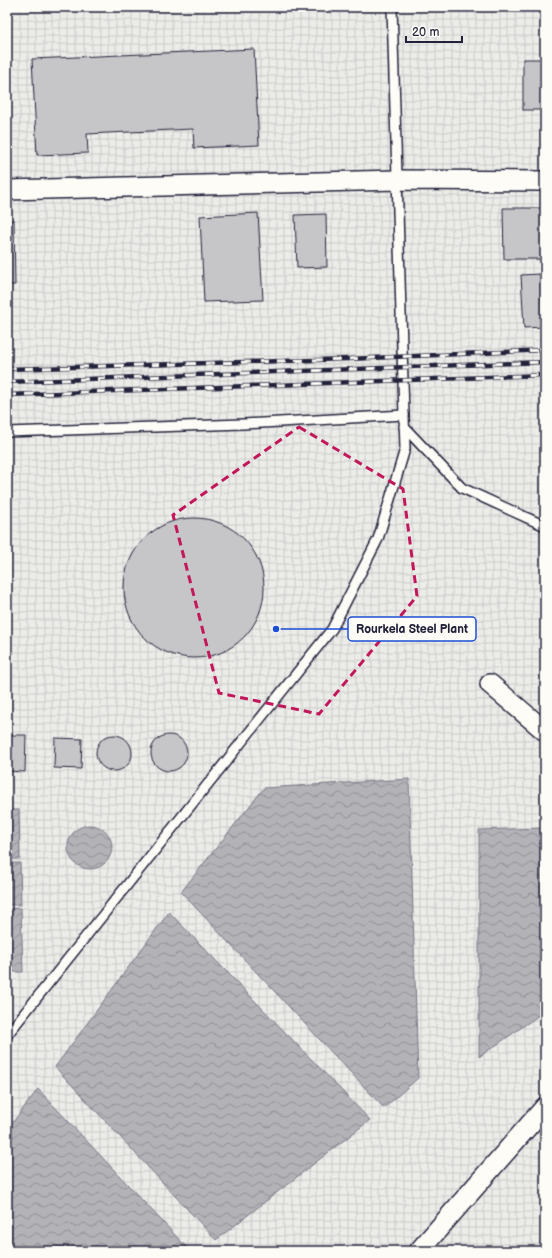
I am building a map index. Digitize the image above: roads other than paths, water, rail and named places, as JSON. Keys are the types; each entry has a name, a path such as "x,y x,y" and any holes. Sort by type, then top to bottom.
{"street":[{"path":"7,190 397,180 545,181"},
{"path":"490,684 545,731"},
{"path":"419,1251 545,1107"}],"lane":[{"path":"7,1036 332,629 378,539 405,449 392,7"},
{"path":"7,432 243,424 404,415"},
{"path":"404,427 462,488 545,526"}],"water":[{"path":"409,779 418,1078 384,1108 181,892 264,788"},
{"path":"7,810 19,810 20,859 7,859"},
{"path":"90,825 102,829 108,835 112,847 108,859 102,865 90,869 78,865 72,859 68,847 72,835 78,829"},
{"path":"545,828 545,1011 479,1057 479,830"},
{"path":"7,863 20,863 21,905 7,905"},
{"path":"21,908 23,972 7,972 7,909"},
{"path":"169,912 370,1120 216,1240 55,1067"},
{"path":"38,1089 190,1251 7,1251 7,1130"}],"railway":[{"path":"7,369 349,359 545,350"},
{"path":"7,382 545,362"},
{"path":"7,395 545,375"}],"place":[{"name":"Rourkela Steel Plant","path":"276,629"}]}
